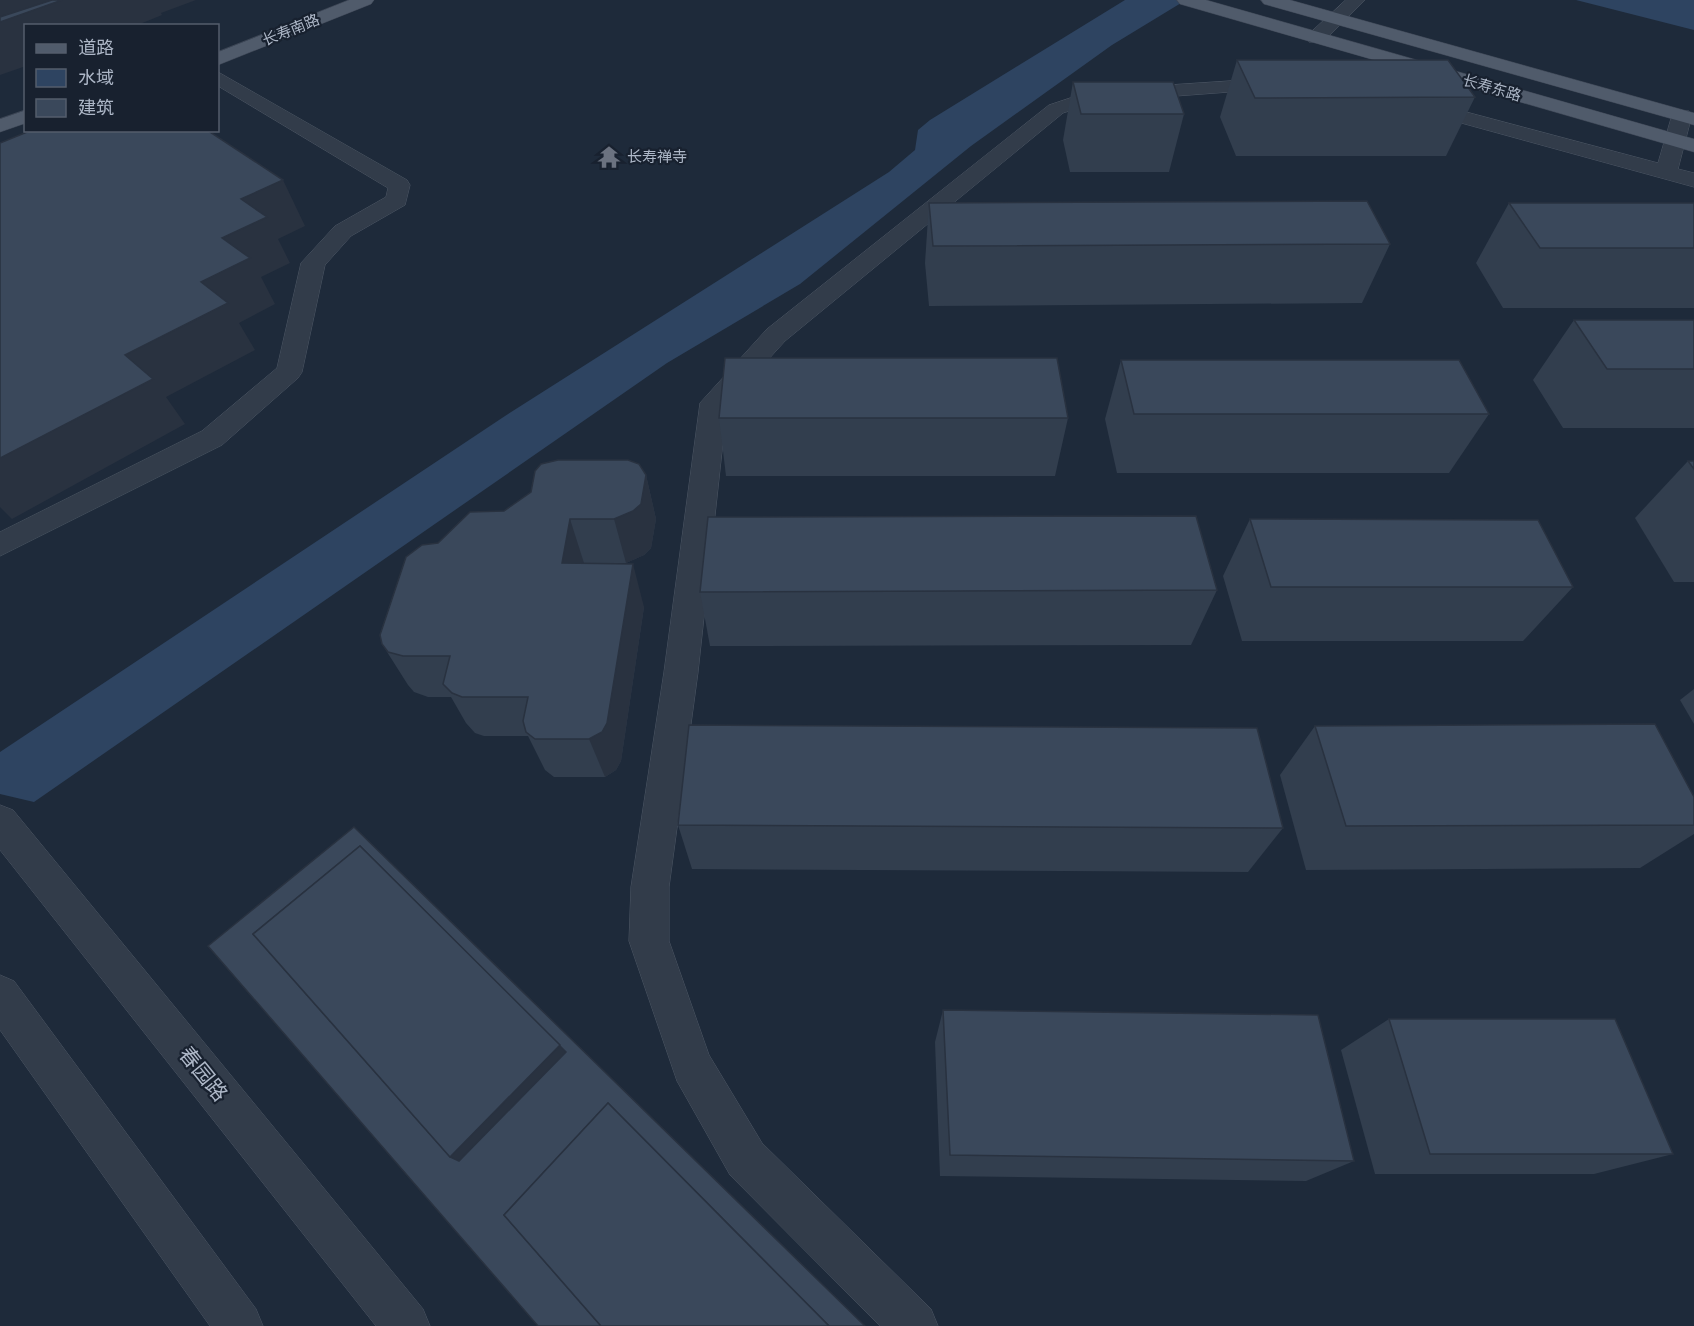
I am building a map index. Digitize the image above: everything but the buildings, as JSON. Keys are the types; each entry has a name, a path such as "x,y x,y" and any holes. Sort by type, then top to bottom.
{"main road":[{"name":"长寿南路","path":"219,40 320,0"},
{"name":"长寿南路","path":"219,59 365,0"},
{"name":"长寿东路","path":"1186,0 1685,144"},
{"name":"长寿东路","path":"1270,0 1688,117"},
{"path":"0,126 24,117"},
{"path":"0,146 34,132"}],"street":[{"path":"1316,38 1356,0"},
{"path":"0,545 212,438 289,372 313,263 343,231 397,200 399,185 219,79"},
{"path":"914,1326 746,1159 692,1066 649,941 650,887 681,672 714,403 776,335 1056,109 1094,96 1222,86 1301,84"},
{"path":"1405,102 1694,180"},
{"path":"1666,172 1685,144 1688,117"},
{"name":"春园路","path":"0,822 406,1326"},
{"path":"0,995 239,1326"}],"water":[{"path":"1125,0 1186,0 1112,45 971,146 800,284 667,363 34,802 0,794 0,752 505,416 889,172 915,150 918,130 930,120"},
{"path":"1576,0 1694,0 1694,30"}],"place":[{"name":"长寿禅寺","path":"609,157"}]}
